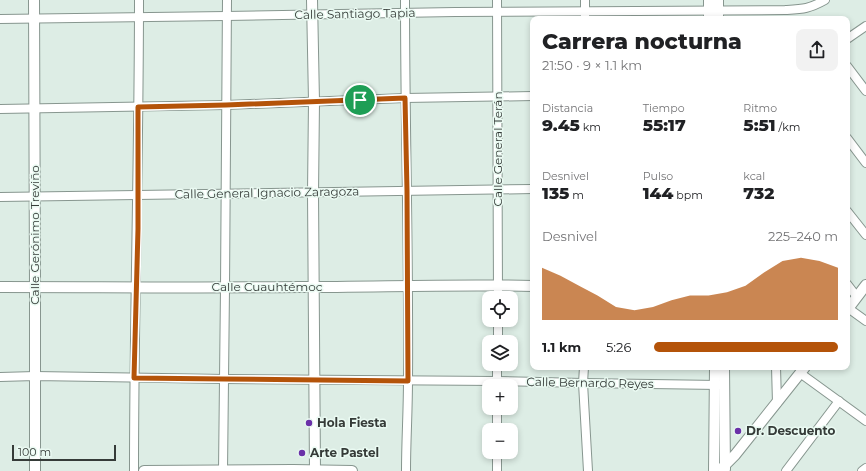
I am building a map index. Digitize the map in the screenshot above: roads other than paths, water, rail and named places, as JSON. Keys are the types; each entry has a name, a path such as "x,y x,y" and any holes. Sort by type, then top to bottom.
{"street":[{"name":"Calle Gerónimo Treviño","path":"34,0 36,287 35,471"},
{"path":"134,471 139,0"},
{"path":"223,471 226,194 226,0"},
{"path":"312,0 314,101 313,192 315,471"},
{"path":"405,0 408,285 406,471"},
{"name":"Calle General Terán","path":"497,0 499,291"},
{"path":"585,0 585,15"},
{"name":"Calle Santiago Tapia","path":"0,19 497,12 585,15 714,10 798,10 825,0"},
{"path":"850,37 866,26"},
{"path":"850,70 866,91"},
{"path":"0,109 226,105 405,98 530,96"},
{"path":"850,142 866,163"},
{"name":"Calle General Ignacio Zaragoza","path":"0,198 530,189"},
{"path":"850,214 866,235"},
{"name":"Calle Cuauhtémoc","path":"0,287 225,288 408,285 530,286"},
{"path":"850,306 866,285"},
{"path":"850,288 857,297"},
{"path":"850,310 866,321"},
{"path":"584,370 583,383 588,471"},
{"path":"716,370 720,385 723,469"},
{"path":"714,471 720,385 723,370"},
{"path":"776,370 777,402"},
{"path":"723,469 802,370 866,421"},
{"name":"Calle Bernardo Reyes","path":"0,377 35,376 482,383"},
{"name":"Calle Bernardo Reyes","path":"518,383 720,385"},
{"path":"786,471 839,401"},
{"path":"497,459 497,471"},
{"path":"862,471 866,468"},
{"path":"144,471 352,471"}],"place":[{"name":"Hola Fiesta","path":"309,423"},
{"name":"Dr. Descuento","path":"738,431"},
{"name":"Arte Pastel","path":"302,453"}]}
